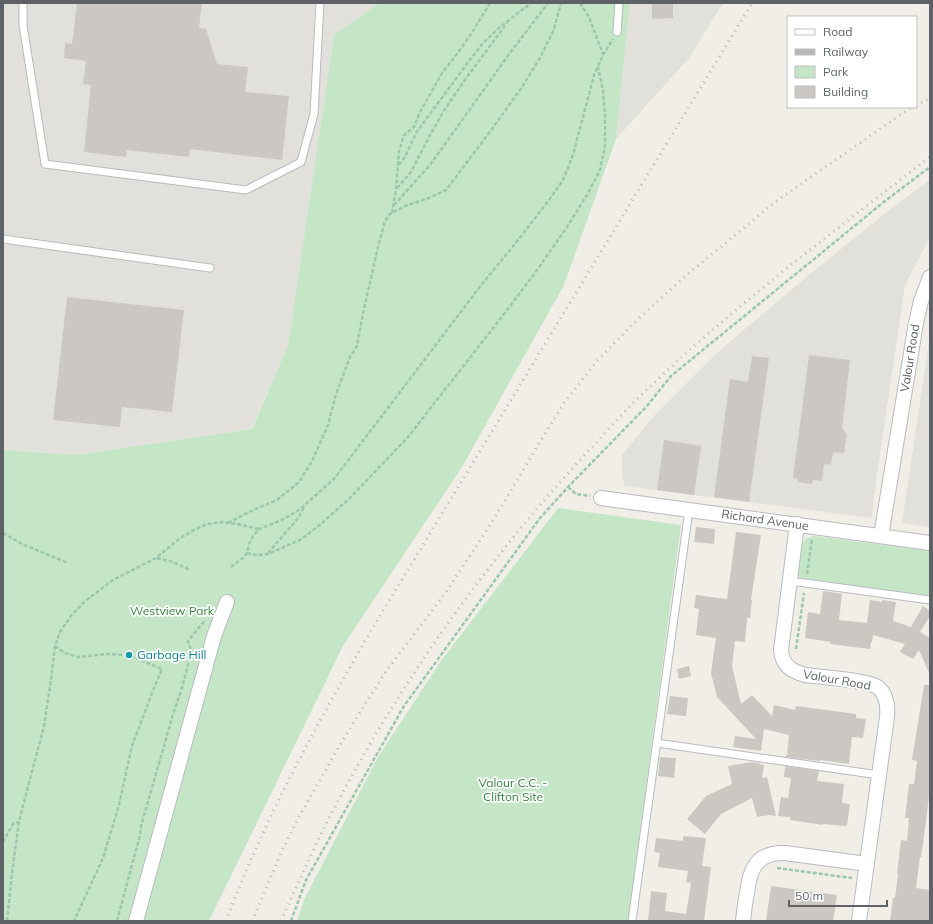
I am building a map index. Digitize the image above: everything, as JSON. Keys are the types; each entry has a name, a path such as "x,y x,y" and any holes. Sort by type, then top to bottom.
{"street":[{"name":"Valour Road","path":"881,536 916,323 921,301 930,277"},
{"name":"Richard Avenue","path":"601,498 930,542"},
{"name":"Valour Road","path":"798,524 781,650 782,660 789,668 805,675 863,682 876,686 881,691 888,706 859,921"},
{"path":"136,921 214,636 227,602"},
{"path":"743,921 750,874 758,861 767,856 778,853 867,864"}],"lane":[{"path":"23,3 23,24 45,164 246,190 301,162 314,114 320,3"},
{"path":"617,32 618,3"},
{"path":"3,240 210,268"},
{"path":"632,921 689,510"},
{"path":"790,581 930,600"},
{"path":"656,743 879,775"}],"path":[{"path":"392,213 396,189 399,151 404,135 414,127 419,114 442,73 473,32 490,3"},
{"path":"398,166 405,157 416,134 483,43 499,28 531,3"},
{"path":"394,205 430,165 510,53 548,3"},
{"path":"228,523 277,500 299,482 312,461 328,425 339,386 350,358 357,346 363,313 385,221 390,214 405,206 429,198 446,190 522,87 540,58 554,29 561,3"},
{"path":"580,3 589,17 603,55"},
{"path":"396,189 411,172 429,137 467,77 508,21"},
{"path":"231,567 247,553 248,544 259,529 282,520 305,506 334,479 563,180 573,155 594,75 603,55 617,32"},
{"path":"247,553 256,555 268,554 302,539 350,498 408,437 535,273 567,227 587,195 600,170 605,146 605,116 603,90 598,66"},
{"path":"291,921 306,880 404,706 540,518 647,406 671,376 885,201 930,167"},
{"path":"568,487 576,494 601,498"},
{"path":"268,554 299,517 305,506"},
{"path":"7,921 19,821 44,726 55,646 60,632 71,616 84,602 112,580 156,558 179,539 200,527 207,524 222,522 259,529"},
{"path":"796,649 814,527"},
{"path":"3,533 22,544 68,563"},
{"path":"156,558 173,562 190,570"},
{"path":"118,921 141,826 189,661 191,650 188,640 207,618"},
{"path":"55,646 65,653 78,657 108,654 129,655 162,669 132,746 119,805 103,858 74,921"},
{"path":"3,842 13,824 19,821"},
{"path":"755,865 864,880"}],"shaded area":[{"path":"4,3 379,3 334,35 288,345 251,429 75,455 3,450"},
{"path":"630,3 723,3 689,58 616,139"},
{"path":"930,180 930,237 905,285 875,488 872,518 624,486 622,455 652,418 718,352 804,279 893,207"},
{"path":"930,335 930,527 902,523"}],"green space":[{"name":"Westview Park","path":"379,3 630,3 616,139 564,285 462,467 343,646 209,921 3,921 3,450 75,455 252,429 288,345 334,35"},
{"name":"Valour C.C. - Clifton Site","path":"558,508 681,525 628,921 297,921 304,900 378,757 441,661"},
{"path":"814,536 930,551 930,596 801,578 798,575 802,544 807,538"}],"building":[{"path":"77,3 202,3 199,28 206,29 217,64 248,67 245,92 289,96 282,160 190,149 189,157 127,150 126,157 84,152 91,85 83,84 86,61 64,58 65,43 72,44"},
{"path":"652,3 673,3 673,18 652,19"},
{"path":"67,297 184,310 172,412 122,407 120,427 53,420"},
{"path":"809,355 850,360 842,428 847,435 844,453 833,452 831,465 824,464 822,481 813,480 812,484 798,482 798,479 793,478"},
{"path":"752,356 769,358 749,502 714,497 730,379 748,382"},
{"path":"664,440 701,446 694,495 657,490"},
{"path":"696,527 715,529 714,544 694,542"},
{"path":"736,532 761,535 751,600 750,618 747,618 745,642 735,641 732,666 741,704 752,695 772,716 774,705 795,710 796,706 856,714 856,718 866,719 863,738 852,737 849,764 786,757 786,755 791,754 787,754 789,735 764,729 761,751 733,747 735,736 756,739 717,697 711,673 716,638 696,635 699,609 694,608 696,595 727,599"},
{"path":"823,591 842,594 839,620 867,623 870,600 896,602 893,621 911,627 923,606 930,611 930,616 920,632 930,638 930,675 919,650 913,659 900,652 905,644 873,635 870,649 830,644 831,642 805,638 808,612 820,614"},
{"path":"689,666 691,676 679,679 677,669"},
{"path":"924,685 930,685 930,788 916,888 930,890 930,921 890,921 893,898 895,898 901,840 907,841 909,818 905,818 909,784 914,784 917,761 912,760"},
{"path":"670,696 688,698 686,716 667,714"},
{"path":"660,757 676,758 674,778 658,776"},
{"path":"752,762 764,765 762,778 767,777 776,816 769,815 757,817 752,798 721,814 705,834 687,819 706,796 732,784 728,766"},
{"path":"785,766 819,771 817,781 844,784 842,803 850,804 847,826 823,825 790,820 790,817 778,816 781,797 788,798 791,778 784,777"},
{"path":"683,836 706,838 702,866 711,867 704,921 648,921 651,891 667,893 665,911 686,914 691,883 686,882 688,871 658,867 660,853 654,852 656,838 683,841"},
{"path":"771,886 837,895 833,921 766,921"}],"railway":[{"path":"226,921 258,844 294,770 354,660 752,3"},
{"path":"917,105 930,98"},
{"path":"252,921 282,851 299,817 365,704 387,670 446,592 492,522 564,403 597,361 631,326 682,279 775,202 912,108"},
{"path":"281,921 326,824 354,772 415,672 448,623 483,576 557,485 635,401 705,336 779,275 930,157"}],"place":[{"name":"Garbage Hill","path":"129,655"}]}
